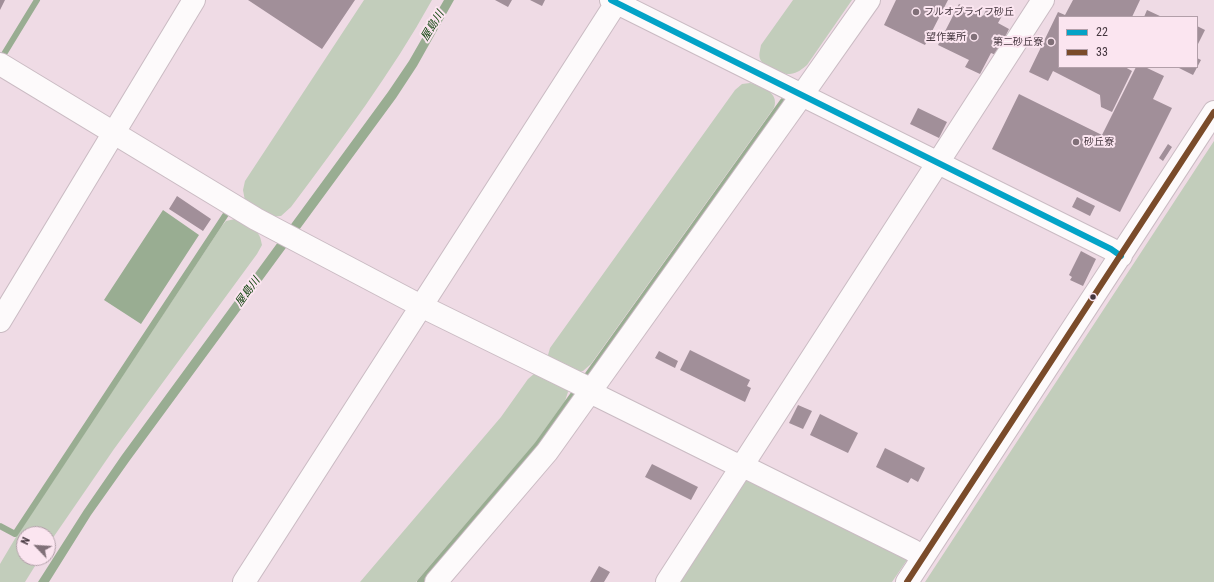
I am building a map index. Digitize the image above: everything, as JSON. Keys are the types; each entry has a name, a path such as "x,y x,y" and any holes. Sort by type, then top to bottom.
{"street":[{"path":"0,321 194,0"},
{"path":"436,582 547,452 869,0"},
{"path":"667,582 1043,0"},
{"path":"244,582 615,1 1104,246 1121,256"},
{"path":"0,64 256,219 421,306 550,368 582,385 600,397 912,550 923,557"},
{"path":"907,582 1214,112"}],"shaded area":[{"path":"364,0 432,0 400,54 347,132 291,207 281,216 270,217 245,201 243,190 245,181"},
{"path":"793,0 852,0 807,65 798,72 787,74 766,66 761,61 760,53 761,45"},
{"path":"750,83 767,90 773,95 775,105 773,109 591,364 583,371 574,373 550,361 548,355 550,348 735,90 742,84"},
{"path":"1214,141 1214,582 925,582"},
{"path":"235,219 252,227 257,232 261,239 262,245 257,254 114,449 56,533 56,526 23,526 221,227 226,221"},
{"path":"535,373 566,384 568,392 565,401 535,443 416,582 360,582 501,417 528,379"},
{"path":"745,479 907,560 892,582 679,581"},
{"path":"16,537 16,566 35,566 25,582 0,582 0,564"}],"water":[{"name":"屋島川","path":"444,0 454,0 417,66 396,98 130,460 91,515 49,582 38,582 48,566 56,566 56,554 122,455 388,92 409,61"},
{"path":"163,210 199,235 141,324 104,300"}],"building":[{"path":"0,0 5,0 0,10"},
{"path":"248,0 355,0 322,49"},
{"path":"495,0 512,0 508,7"},
{"path":"530,0 545,0 542,6"},
{"name":"フルオブライフ砂丘","path":"896,0 948,0 925,45 884,25"},
{"name":"第二砂丘寮","path":"1073,0 1140,0 1132,16 1058,16 1058,68 1127,68 1132,71 1112,112 1101,107 1100,95 1053,71 1048,81 1029,72 1058,12 1065,15"},
{"name":"望作業所","path":"959,4 983,16 988,6 1003,14 998,23 1009,29 996,55 991,53 980,74 965,67 969,60 938,45"},
{"path":"1147,10 1160,16 1144,16"},
{"path":"1198,26 1205,30 1198,44"},
{"path":"1198,58 1201,60 1198,66"},
{"name":"砂丘寮","path":"1136,68 1147,68 1164,76 1153,99 1172,108 1120,212 992,149 1019,94 1102,135"},
{"path":"1179,68 1197,68 1193,75"},
{"path":"918,108 947,122 939,138 910,124"},
{"path":"1168,144 1172,147 1163,161 1159,158"},
{"path":"177,196 211,219 203,231 169,209"},
{"path":"1077,197 1095,206 1090,216 1072,207"},
{"path":"1081,251 1096,259 1083,286 1070,280 1072,277 1069,275"},
{"path":"690,350 750,380 747,386 751,388 745,402 680,370"},
{"path":"659,351 678,361 675,368 655,358"},
{"path":"798,405 812,411 803,429 789,423"},
{"path":"820,414 858,433 848,453 810,435"},
{"path":"885,448 925,468 918,482 911,478 908,483 876,467"},
{"path":"652,464 698,487 691,500 645,477"},
{"path":"599,566 610,572 604,582 590,582"}],"waterway":[{"path":"4,54 37,0"},
{"path":"586,377 783,101"},
{"path":"0,526 15,534 228,211"},
{"path":"420,582 537,445 575,392"}],"transit line":[{"name":"22","path":"611,0 1111,249 1121,256"},
{"name":"33","path":"907,582 1214,112"}],"place":[{"name":"フルオブライフ砂丘","path":"916,12"},
{"name":"望作業所","path":"974,37"},
{"name":"第二砂丘寮","path":"1051,42"},
{"name":"砂丘寮","path":"1076,142"}]}
